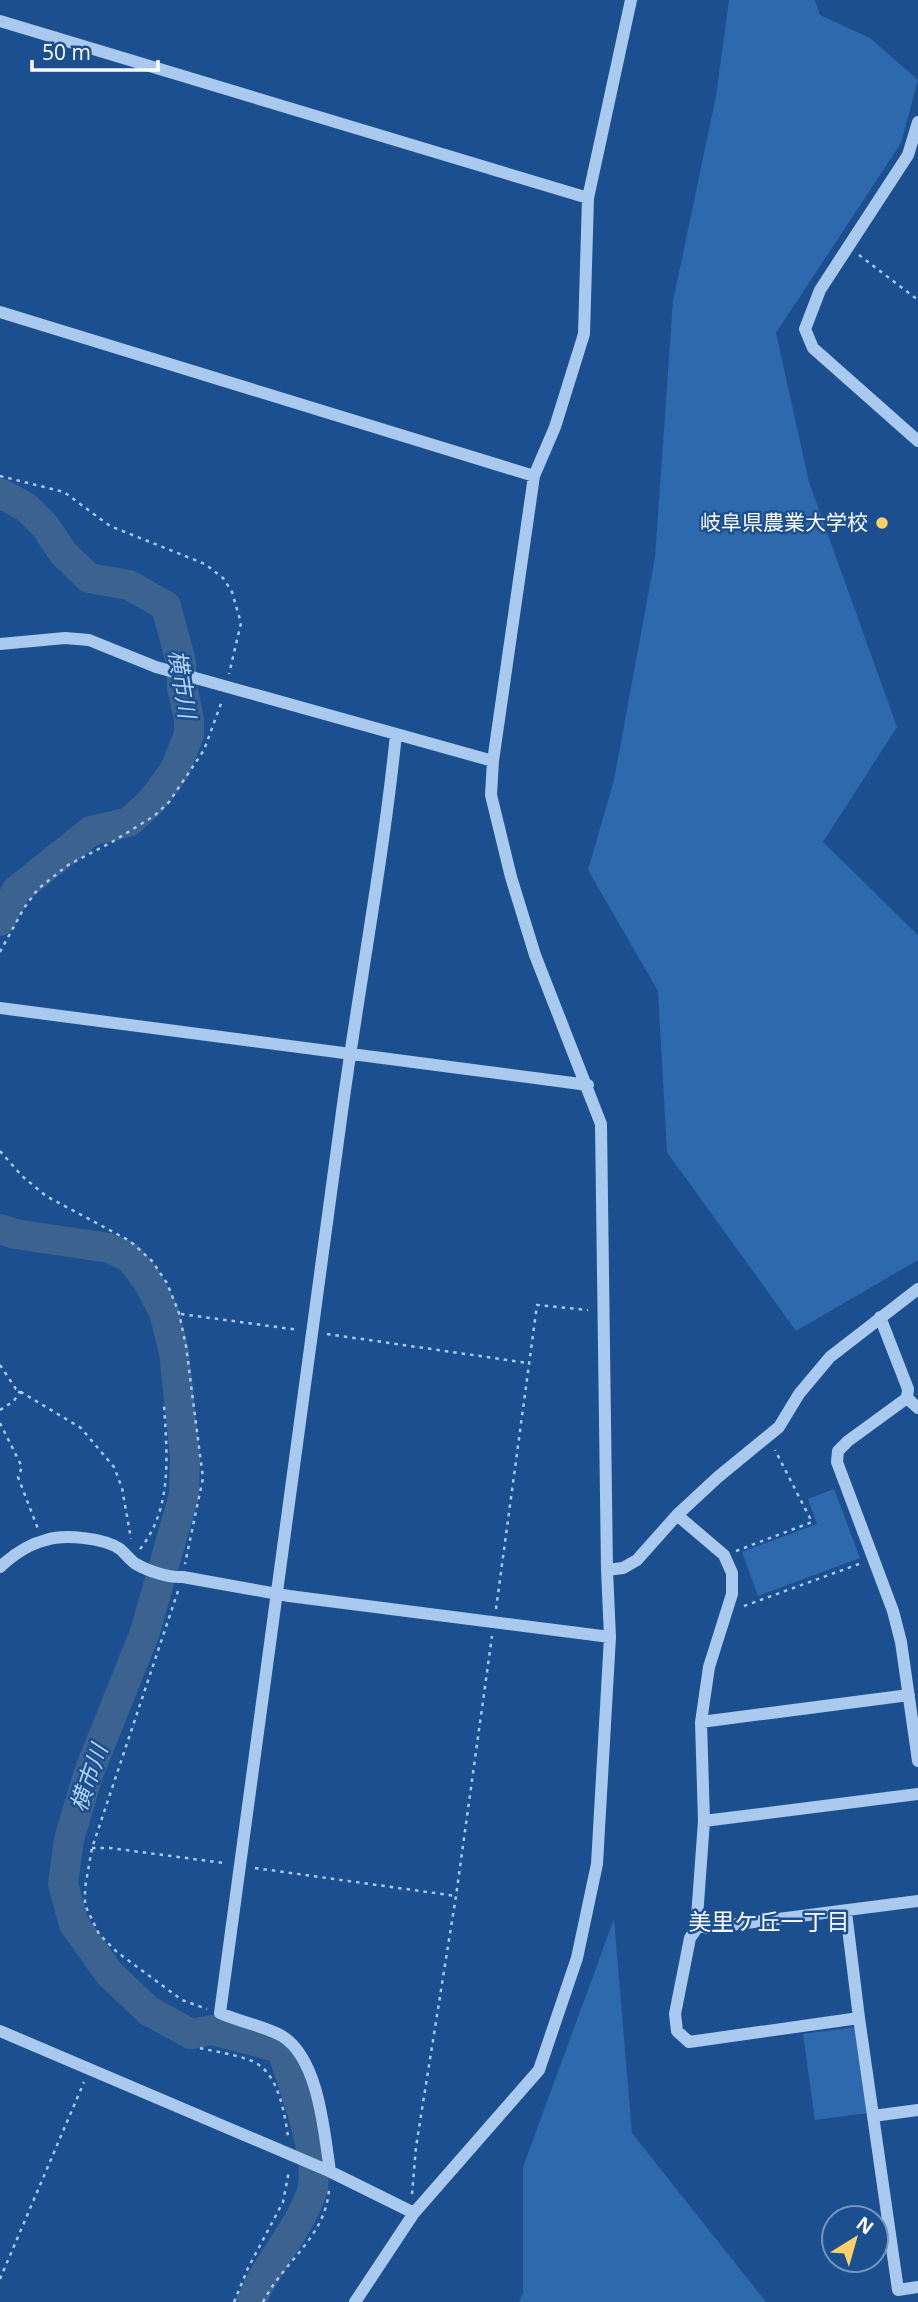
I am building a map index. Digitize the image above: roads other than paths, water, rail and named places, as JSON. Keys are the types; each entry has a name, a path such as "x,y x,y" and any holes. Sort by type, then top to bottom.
{"street":[{"path":"355,2302 412,2212 460,2162 538,2070 573,1970 597,1864 610,1637 601,1124 535,955 511,877 491,794 492,761 534,476 555,427 584,334 588,198 631,0"},
{"path":"0,22 588,198"},
{"path":"918,121 908,155 820,290 805,328 813,348 918,441"},
{"path":"0,313 534,476"},
{"path":"0,644 65,638 89,640 156,667 492,761"},
{"path":"330,2171 321,2111 305,2061 294,2045 280,2035 220,2013 275,1593 350,1055 388,811 396,734"},
{"path":"0,1008 588,1085"},
{"path":"607,1570 623,1568 637,1560 677,1515 779,1427 799,1394 830,1357 918,1289"},
{"path":"880,1317 908,1389 907,1398 848,1441 838,1451 837,1462 893,1611 901,1642 918,1761"},
{"path":"907,1398 918,1408"},
{"path":"677,1515 724,1555 732,1573 732,1594 709,1667 701,1722 704,1821 697,1917 699,1925 690,1938 675,2014 677,2031 689,2042 859,2018"},
{"path":"0,1567 13,1555 47,1539 86,1538 106,1542 133,1560 174,1578 183,1577 275,1593 610,1637"},
{"path":"701,1722 909,1695"},
{"path":"704,1821 918,1794"},
{"path":"699,1925 708,1928 918,1901"},
{"path":"846,1912 898,2290 918,2287"},
{"path":"0,2031 330,2171 412,2212"},
{"path":"873,2116 918,2110"}],"waterway":[{"name":"横市川","path":"0,493 26,507 45,526 63,553 89,578 129,585 166,606 181,662 182,687 189,719 189,734 175,770 151,802 129,822 91,831 17,890 0,921"},
{"name":"横市川","path":"0,1229 15,1234 109,1248 129,1257 146,1278 164,1312 174,1352 185,1457 184,1495 145,1632 89,1772 69,1839 63,1884 74,1924 109,1973 149,2011 191,2034 212,2030 281,2048 305,2121 314,2180 305,2208 251,2302"}],"place":[{"name":"岐阜県農業大学校","path":"882,523"}],"district":[{"name":"美里ケ丘一丁目","path":"769,1922"}]}
